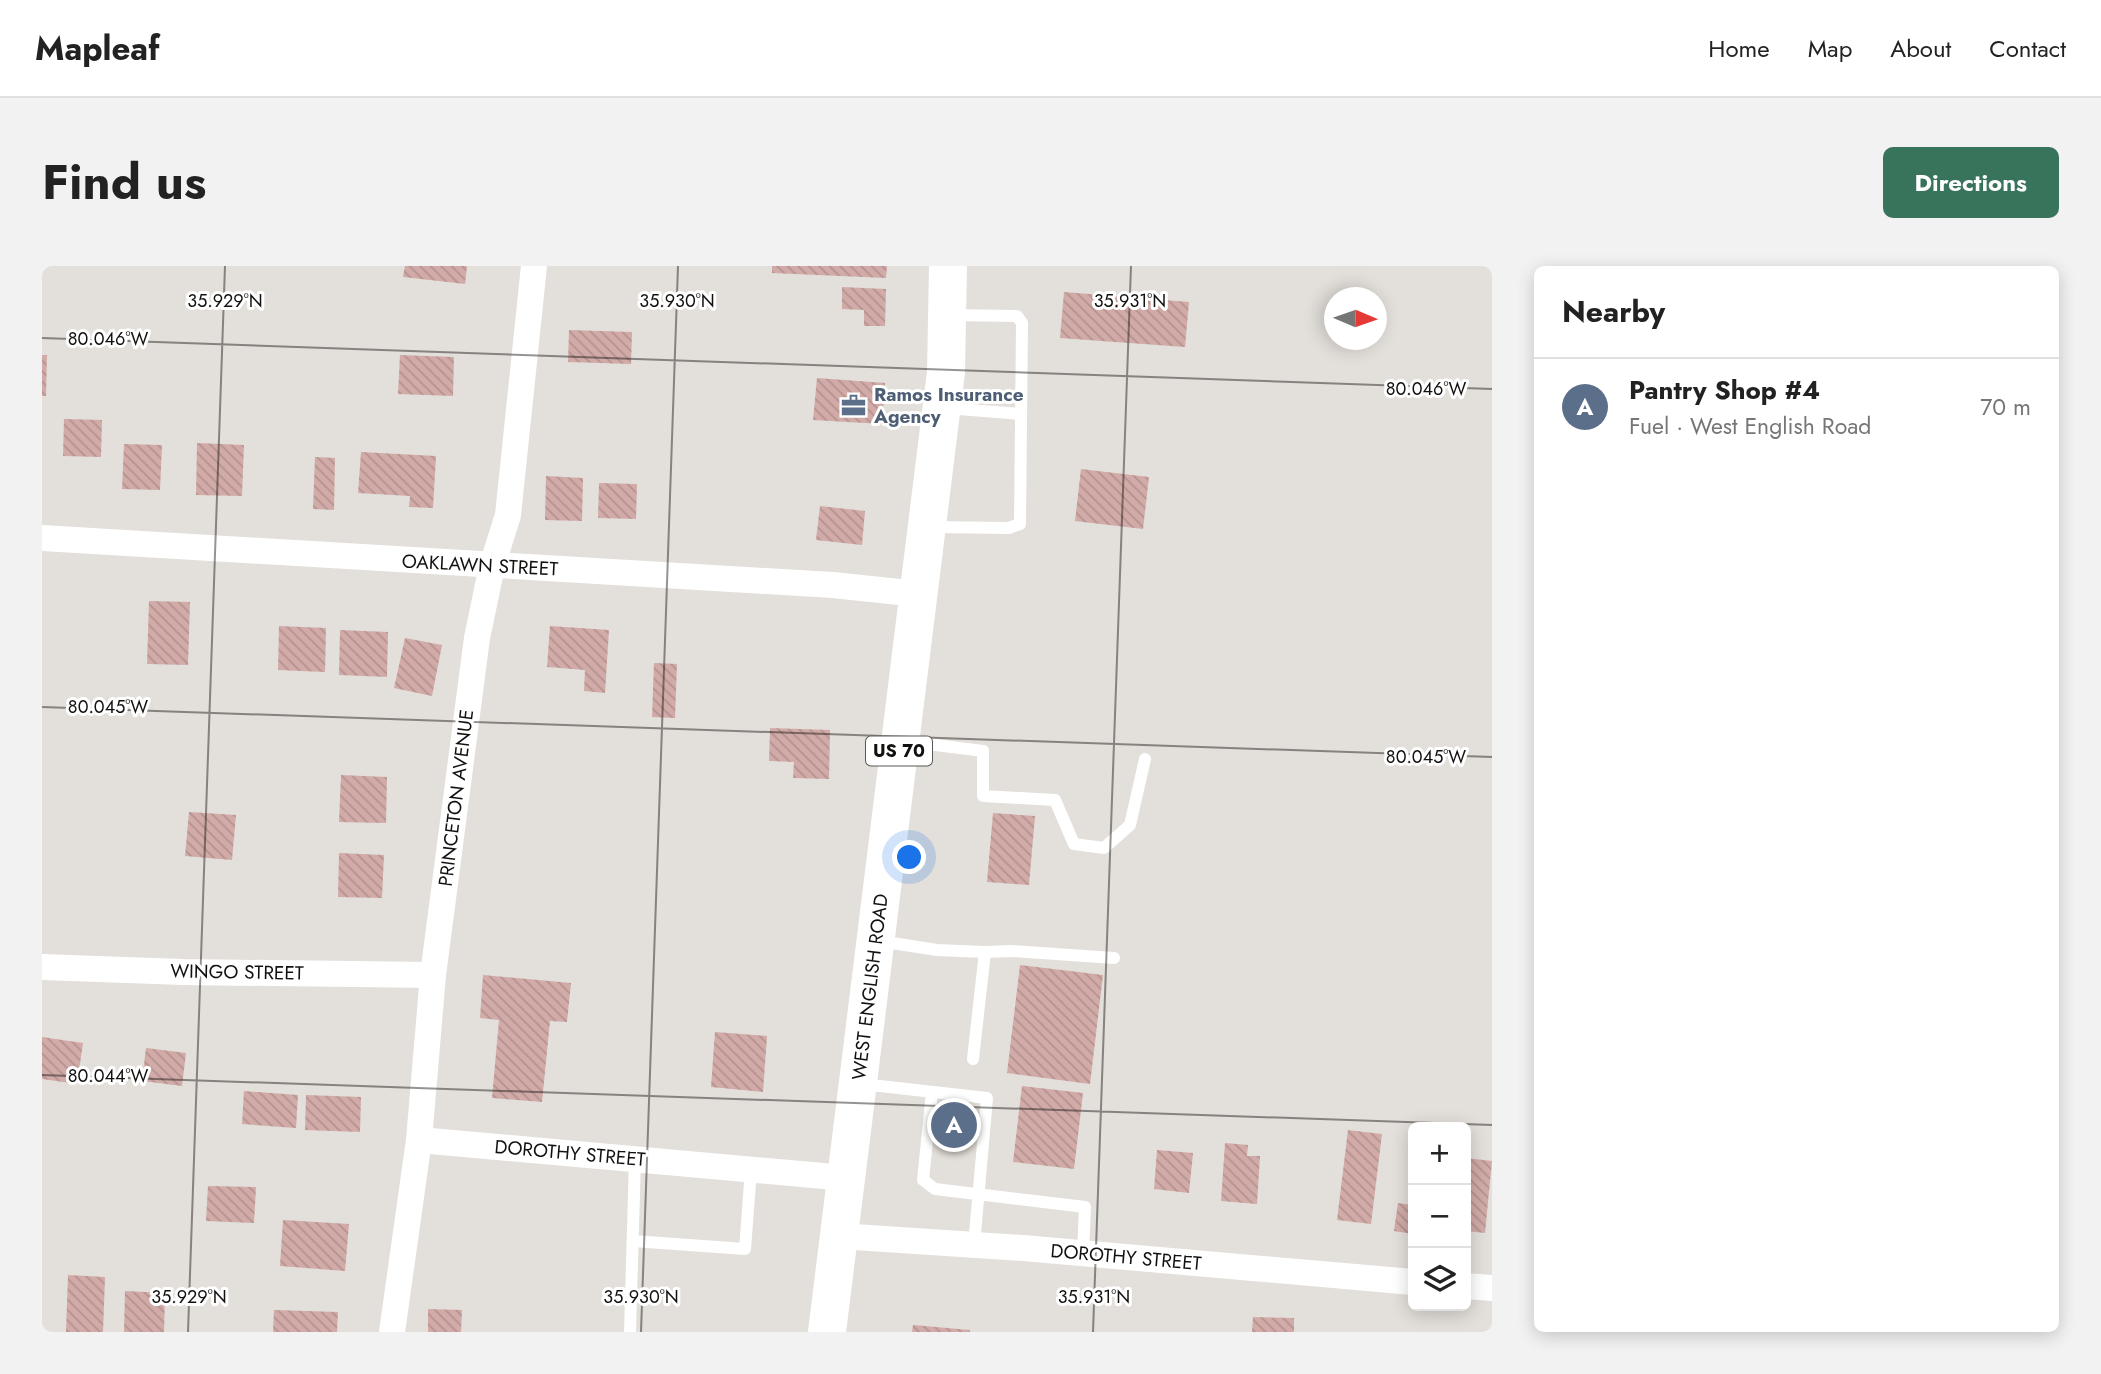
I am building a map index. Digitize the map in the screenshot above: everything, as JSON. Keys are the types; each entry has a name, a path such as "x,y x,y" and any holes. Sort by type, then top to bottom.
{"main road":[{"name":"WEST ENGLISH ROAD","path":"827,1332 942,408 946,372 948,266"}],"street":[{"name":"PRINCETON AVENUE","path":"392,1332 419,1140 433,975 477,638 492,565 508,515 534,266"},
{"name":"OAKLAWN STREET","path":"42,538 832,586 918,594"},
{"name":"WINGO STREET","path":"42,967 183,972 433,975"},
{"name":"DOROTHY STREET","path":"419,1140 846,1178"},
{"name":"DOROTHY STREET","path":"839,1236 1083,1253 1408,1282"},
{"path":"1471,1286 1492,1288"}],"lane":[{"path":"927,527 1009,528 1020,524 1022,323 1017,316 947,314"},
{"path":"942,408 1021,414"},
{"path":"900,740 983,751 983,796 1055,800 1074,844 1104,848 1130,825 1145,759"},
{"path":"875,941 937,950 1011,951 1114,958"},
{"path":"973,1059 985,952"},
{"path":"858,1083 987,1097 977,1139 979,1196 974,1245"},
{"path":"932,1091 923,1180 935,1189 1085,1207 1083,1253"},
{"path":"928,1133 945,1135"},
{"path":"630,1332 635,1159"},
{"path":"633,1241 745,1249 751,1169"}],"building":[{"path":"405,266 467,266 465,284 403,277"},
{"path":"772,266 887,266 886,278 772,273"},
{"path":"842,287 886,289 885,326 864,326 864,310 842,309"},
{"path":"1064,292 1189,302 1185,347 1060,338"},
{"path":"569,330 632,332 631,364 568,362"},
{"path":"42,355 47,355 46,396 42,396"},
{"path":"400,355 454,357 453,396 398,394"},
{"path":"817,378 885,383 882,424 813,420"},
{"path":"64,419 102,420 101,457 63,456"},
{"path":"197,443 244,445 242,496 196,495"},
{"path":"124,444 162,445 160,490 122,489"},
{"path":"361,452 436,456 433,508 409,507 410,496 358,493"},
{"path":"315,457 335,458 334,510 313,509"},
{"path":"1081,469 1149,477 1143,529 1075,521"},
{"path":"546,476 583,478 582,521 545,520"},
{"path":"599,483 637,484 636,519 598,518"},
{"path":"820,506 865,511 862,545 816,540"},
{"path":"149,601 190,602 188,665 147,664"},
{"path":"279,626 326,628 325,672 278,670"},
{"path":"550,626 609,630 605,693 584,691 585,670 547,667"},
{"path":"340,630 388,632 387,677 339,675"},
{"path":"405,638 442,645 432,696 394,688"},
{"path":"654,663 677,664 675,718 652,717"},
{"path":"770,728 830,730 829,779 793,778 794,762 769,761"},
{"path":"341,775 387,777 386,823 339,822"},
{"path":"189,812 236,815 232,860 185,856"},
{"path":"993,813 1035,816 1029,885 987,882"},
{"path":"339,853 384,855 382,898 338,897"},
{"path":"1020,965 1103,975 1090,1084 1007,1073"},
{"path":"483,975 571,983 567,1022 550,1021 542,1102 492,1098 499,1020 480,1018"},
{"path":"715,1032 767,1036 763,1092 711,1087"},
{"path":"42,1037 83,1043 77,1084 42,1079"},
{"path":"146,1048 186,1053 182,1086 142,1081"},
{"path":"1022,1086 1083,1093 1074,1169 1013,1162"},
{"path":"244,1091 298,1095 296,1128 242,1124"},
{"path":"306,1095 361,1097 360,1132 305,1130"},
{"path":"1348,1130 1382,1134 1371,1224 1337,1220"},
{"path":"1225,1143 1248,1145 1247,1156 1260,1156 1257,1204 1221,1201"},
{"path":"1157,1150 1193,1153 1189,1193 1154,1189"},
{"path":"1471,1159 1492,1161 1485,1233 1471,1232"},
{"path":"208,1186 256,1187 254,1223 206,1221"},
{"path":"1398,1203 1408,1204 1408,1233 1394,1231"},
{"path":"283,1220 349,1224 345,1271 280,1266"},
{"path":"68,1275 105,1277 103,1332 66,1332"},
{"path":"125,1291 165,1293 164,1332 124,1332"},
{"path":"428,1309 462,1310 461,1332 428,1332"},
{"path":"274,1310 338,1312 337,1332 273,1332"},
{"path":"1253,1317 1294,1318 1294,1332 1252,1332"},
{"path":"913,1325 970,1330 970,1332 912,1332"}],"place":[{"name":"Ramos Insurance Agency","path":"854,405"},
{"name":"Pantry Shop #4","path":"954,1125"}]}
